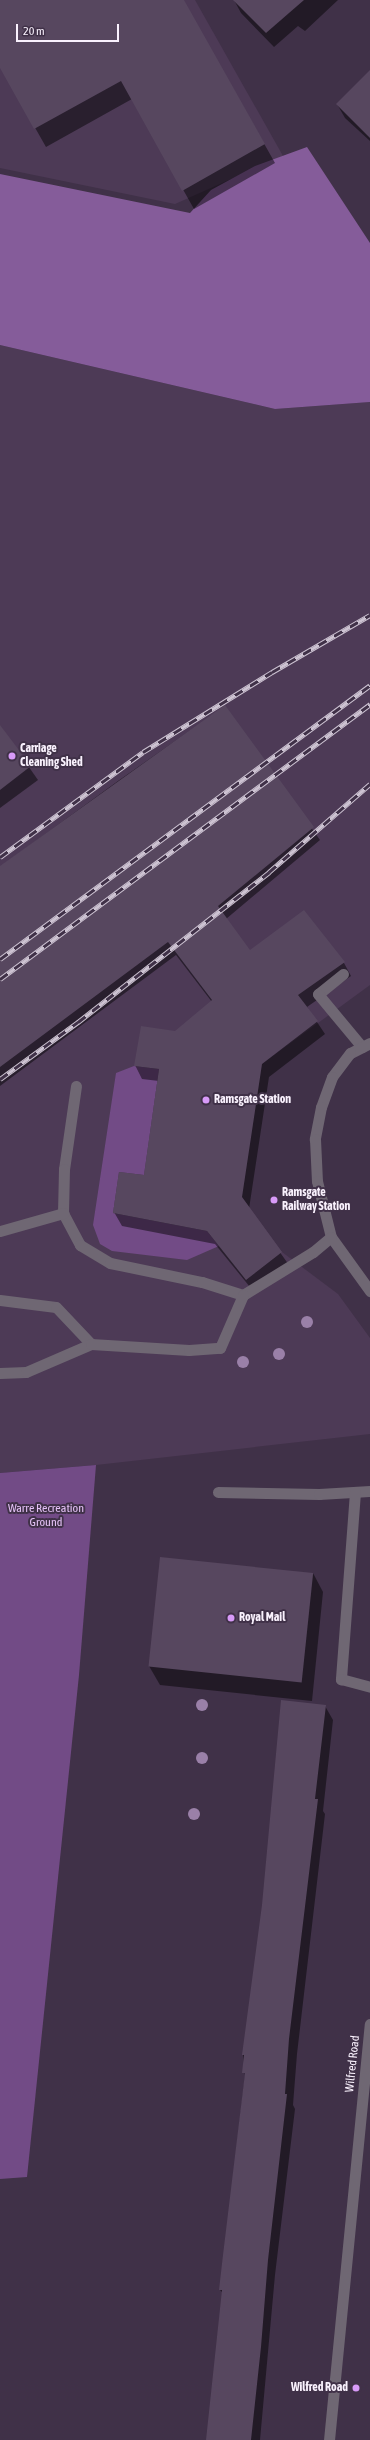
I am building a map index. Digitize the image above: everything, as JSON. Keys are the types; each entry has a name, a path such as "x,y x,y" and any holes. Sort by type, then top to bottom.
{"street":[{"path":"343,974 318,994 366,1045 350,1053 332,1077 322,1107 315,1139 317,1181 331,1237 370,1291"},
{"path":"76,1086 64,1169 63,1213 80,1245 110,1263 202,1282 243,1295"},
{"path":"0,1231 63,1213"},
{"path":"0,1373 26,1372 91,1344 189,1350 220,1348 243,1295 313,1252 331,1237"},
{"path":"0,1300 56,1307 91,1344"},
{"path":"218,1492 319,1494 370,1491"},
{"path":"355,1492 341,1679 370,1687"},
{"name":"Wilfred Road","path":"329,2440 370,2024"}],"shaded area":[{"path":"0,0 195,0 283,156 175,204 0,168"},
{"path":"307,147 370,243 370,402 275,409 0,345 0,174 190,213 211,190 255,166"},
{"path":"0,345 275,409 370,402 370,985 262,1064 242,1197 282,1252 338,1294 370,1338 370,1434 96,1465 0,1473"}],"green space":[{"path":"134,1066 159,1069 144,1175 119,1172 113,1213 207,1231 219,1246 187,1260 112,1251 100,1244 93,1225 116,1073"},
{"name":"Warre Recreation Ground","path":"96,1465 79,1675 27,2177 0,2179 0,1473"}],"building":[{"path":"0,0 184,0 265,144 182,191 121,81 34,129 0,68"},
{"path":"233,0 304,0 266,33"},
{"path":"370,70 370,138 336,104"},
{"path":"225,705 314,827 218,906 250,950 304,910 345,962 298,995 318,1021 262,1064 242,1197 282,1252 246,1280 207,1231 113,1213 119,1172 144,1175 159,1069 134,1066 141,1026 175,1031 212,1000 168,942 0,1067 0,866"},
{"name":"Carriage Cleaning Shed","path":"0,725 31,766 0,790"},
{"name":"Royal Mail","path":"160,1557 313,1573 302,1682 149,1666"},
{"path":"281,1700 326,1705 315,1799 318,1799 289,2039 285,2094 287,2094 268,2260 261,2347 251,2440 206,2440 222,2290 219,2290 245,2073 242,2073 244,2055 242,2055 262,1905"}],"railway":[{"path":"0,857 143,752 272,672 370,615"},
{"path":"0,959 370,685"},
{"path":"0,979 370,704"},
{"path":"0,1079 78,1022 269,872 370,784"}],"place":[{"name":"Carriage Cleaning Shed","path":"12,756"},
{"name":"Ramsgate Station","path":"206,1100"},
{"name":"Ramsgate Railway Station","path":"274,1200"},
{"name":"Royal Mail","path":"231,1618"},
{"name":"Wilfred Road","path":"356,2388"}]}
